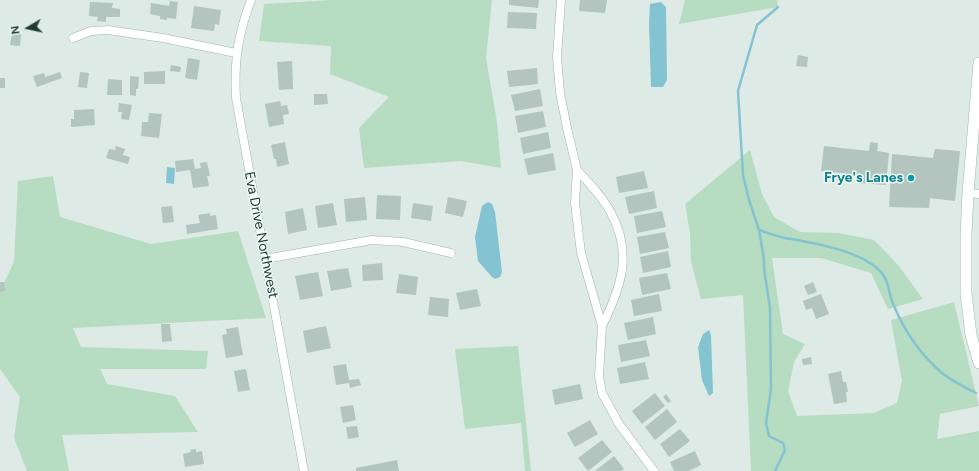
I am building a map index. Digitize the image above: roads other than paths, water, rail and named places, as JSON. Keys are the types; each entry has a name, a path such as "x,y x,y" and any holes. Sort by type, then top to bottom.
{"main road":[{"path":"979,63 974,194 966,229 966,293 975,334 979,362"}],"street":[{"name":"Eva Drive Northwest","path":"250,0 244,18 236,53 234,73 236,98 304,471"},
{"path":"561,0 557,57 560,93 577,170 575,203 580,253 602,326 599,376 602,393 619,424 654,471"},
{"path":"73,38 91,31 108,30 164,38 236,53"},
{"path":"577,170 596,191 611,212 622,242 623,259 621,280 612,306 602,326"},
{"path":"266,259 372,240 403,242 451,253"}],"water":[{"path":"661,2 666,7 667,80 663,87 651,87 649,23 650,4"},
{"path":"167,167 175,168 174,184 166,183"},
{"path":"488,202 492,204 495,212 502,272 500,277 495,279 478,261 475,237 482,206"},
{"path":"709,330 711,335 713,393 709,396 702,380 698,347 703,334"}],"waterway":[{"path":"775,471 785,450 783,443 769,436 766,423 771,389 770,308 759,230 749,200 743,175 738,91 757,25 778,7"},
{"path":"759,230 782,237 835,248 860,257 870,263 883,274 898,316 920,351 942,373 976,393"}],"place":[{"name":"Frye's Lanes","path":"911,178"}]}
